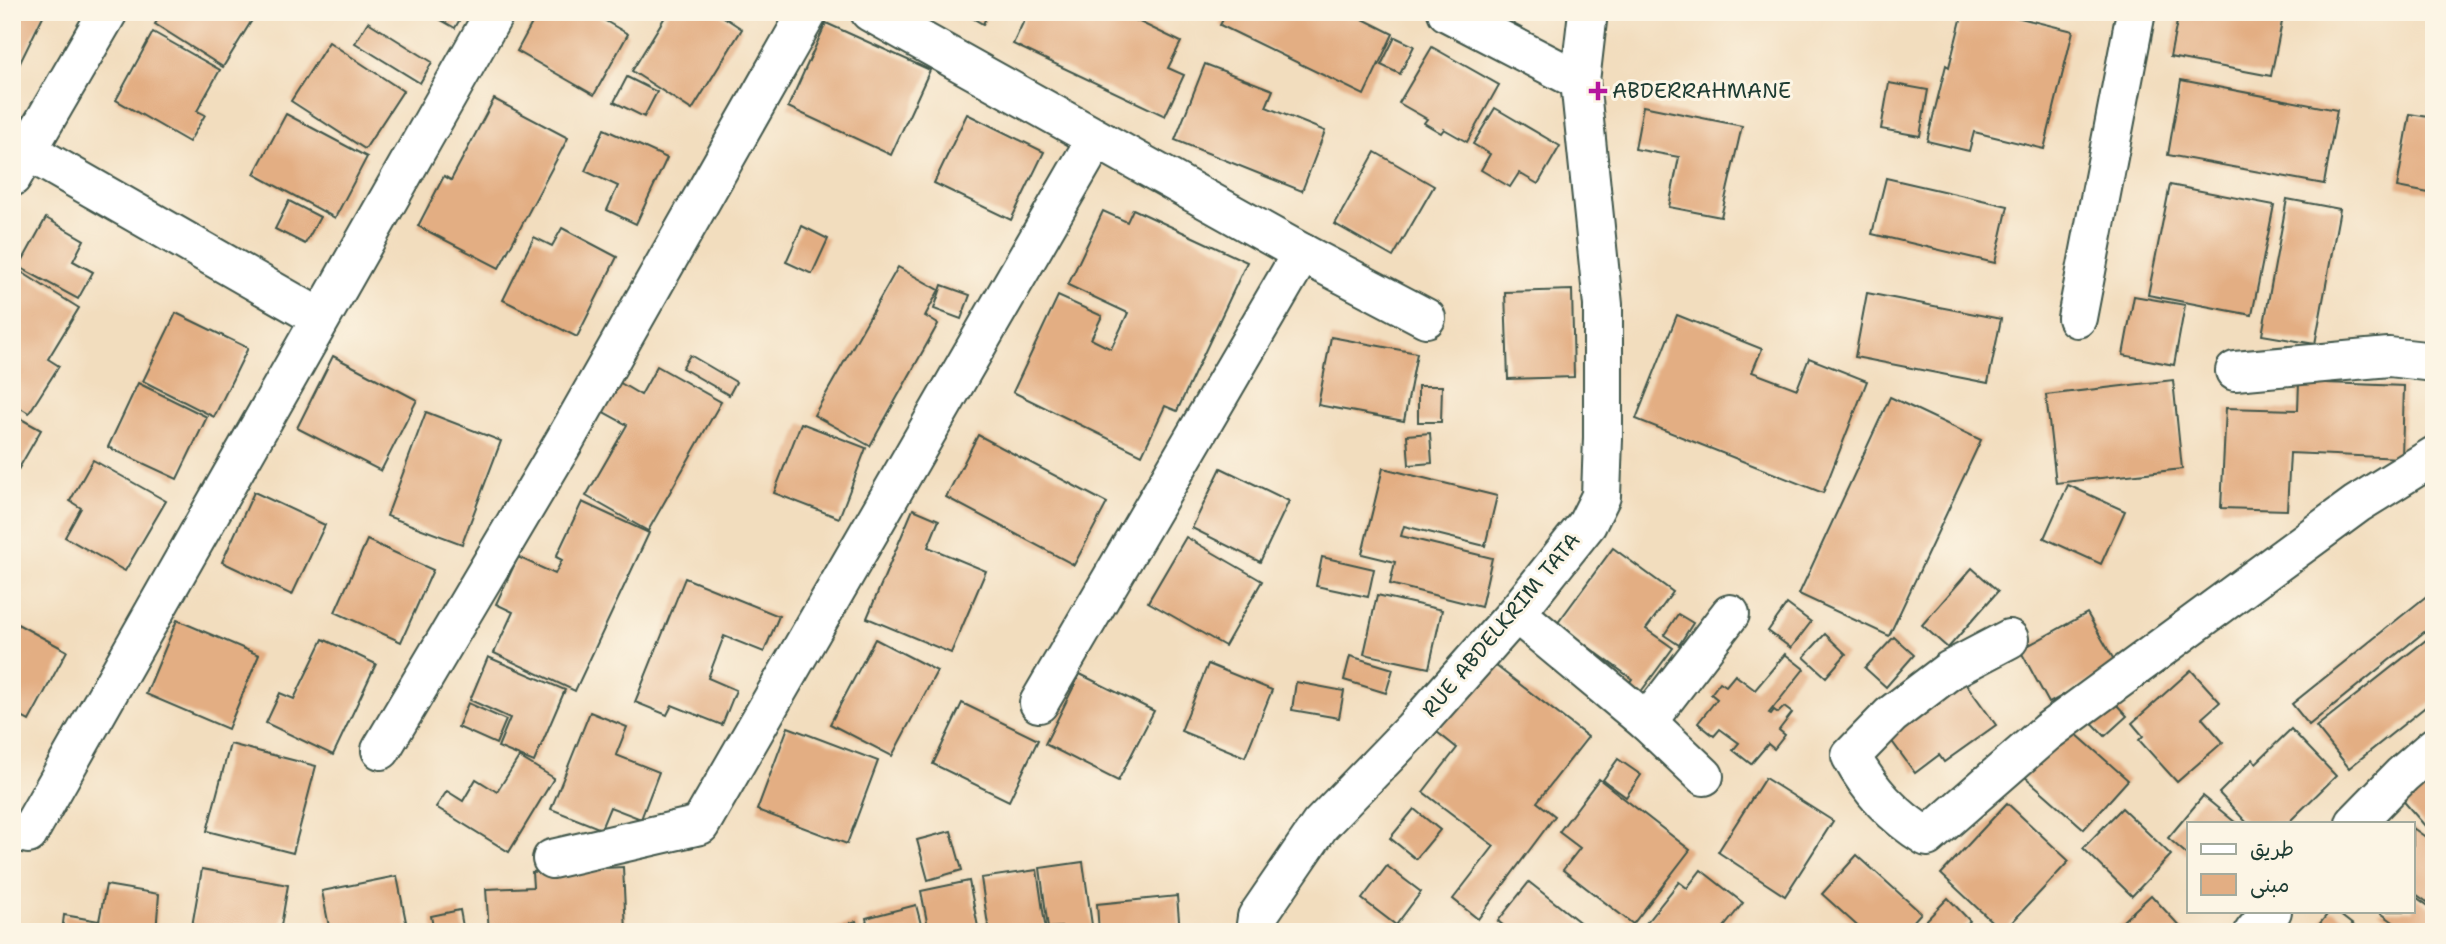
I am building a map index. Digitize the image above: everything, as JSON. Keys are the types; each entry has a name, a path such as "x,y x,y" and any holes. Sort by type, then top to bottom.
{"street":[{"path":"108,12 17,157 320,318"},
{"path":"28,834 495,12"},
{"path":"381,750 565,440 808,12"},
{"path":"870,12 1302,253 1426,318"},
{"path":"1447,12 1580,81"},
{"name":"RUE ABDELKRIM TATA","path":"1255,932 1257,917 1320,825 1413,729 1516,613 1587,524 1601,496 1604,438 1603,305 1580,81 1588,12"},
{"path":"2077,317 2136,12"},
{"path":"552,859 700,825 1096,139"},
{"path":"1039,703 1302,253"},
{"path":"2235,372 2389,357 2434,362"},
{"path":"2009,639 1941,678 1891,715 1851,756 1863,779 1903,822 1927,837 2047,732 2357,504 2434,456"},
{"path":"1516,613 1647,722 1704,776"},
{"path":"1647,722 1730,614"},
{"path":"2356,822 2434,747"},
{"path":"2254,932 2271,912"}],"building":[{"path":"12,12 45,12 18,67 12,64"},
{"path":"163,12 257,12 223,67 155,24"},
{"path":"427,12 464,12 455,28"},
{"path":"538,12 590,12 628,34 594,95 517,51"},
{"path":"668,12 716,12 742,29 692,110 632,71"},
{"path":"962,12 989,12 983,24"},
{"path":"1028,12 1119,12 1181,42 1168,68 1184,75 1165,116 1013,44"},
{"path":"1227,12 1349,12 1393,34 1364,95 1220,25"},
{"path":"1963,12 1996,12 2073,31 2044,149 1974,132 1969,151 1927,141 1946,65 1949,67"},
{"path":"2179,12 2284,12 2271,76 2170,57"},
{"path":"368,22 432,62 420,83 355,43"},
{"path":"826,23 930,70 891,155 788,107"},
{"path":"153,32 220,70 197,111 205,115 189,142 116,100"},
{"path":"1395,37 1414,46 1400,74 1381,65"},
{"path":"329,42 403,91 365,149 291,101"},
{"path":"1432,47 1499,85 1467,142 1444,129 1441,133 1424,123 1427,119 1399,103"},
{"path":"1205,64 1273,90 1266,107 1325,131 1302,191 1175,140"},
{"path":"627,77 657,92 644,117 614,102"},
{"path":"2181,80 2337,110 2324,184 2168,155"},
{"path":"1889,83 1928,90 1920,136 1881,129"},
{"path":"494,99 568,138 499,268 418,226 444,176 451,180"},
{"path":"1643,106 1742,126 1721,217 1669,207 1679,157 1635,149"},
{"path":"1495,108 1560,146 1538,184 1519,173 1510,187 1481,170 1490,154 1473,144"},
{"path":"286,114 367,157 335,218 254,174"},
{"path":"967,114 1044,152 1011,220 934,183"},
{"path":"2410,114 2434,118 2434,194 2397,187"},
{"path":"604,129 667,158 636,224 607,210 618,186 585,171"},
{"path":"1375,152 1434,186 1393,257 1335,224"},
{"path":"1886,178 2008,206 1995,263 1872,234"},
{"path":"2170,185 2274,205 2252,315 2148,295"},
{"path":"2287,199 2340,209 2315,344 2262,335"},
{"path":"289,201 320,217 305,244 275,229"},
{"path":"1133,209 1247,262 1177,411 1165,406 1142,455 1013,392 1058,296 1102,316 1091,339 1111,349 1128,313 1068,285 1103,211 1127,222"},
{"path":"46,218 84,240 73,261 93,272 78,299 19,267"},
{"path":"802,226 828,239 812,274 786,262"},
{"path":"562,228 617,257 577,337 503,300 534,237 552,246"},
{"path":"898,267 939,290 925,316 938,324 870,446 814,415"},
{"path":"18,270 79,308 48,359 59,366 29,413 12,403 12,279"},
{"path":"942,285 970,295 961,319 934,309"},
{"path":"1572,290 1574,377 1508,379 1505,292"},
{"path":"1867,293 2001,319 1988,383 1855,357"},
{"path":"2134,296 2185,305 2174,365 2123,355"},
{"path":"176,313 248,348 214,417 143,381"},
{"path":"1677,315 1762,349 1752,372 1797,389 1809,358 1867,381 1823,493 1636,419"},
{"path":"1331,337 1417,353 1404,421 1318,405"},
{"path":"690,355 736,382 729,395 682,368"},
{"path":"333,356 417,400 381,471 297,428"},
{"path":"657,366 721,402 648,531 586,496 627,425 600,410 617,381 641,395"},
{"path":"2173,380 2182,469 2056,483 2046,395"},
{"path":"2299,382 2404,386 2402,458 2290,453 2287,510 2221,508 2226,408 2298,410"},
{"path":"138,383 207,417 177,479 108,447"},
{"path":"1418,386 1442,386 1441,422 1418,422"},
{"path":"1890,397 1981,440 1889,636 1799,594"},
{"path":"426,412 501,441 462,544 387,516"},
{"path":"12,414 41,430 15,475 12,474"},
{"path":"801,423 866,448 839,518 774,493"},
{"path":"1430,433 1432,463 1409,465 1407,435"},
{"path":"978,435 1107,503 1074,565 946,497"},
{"path":"93,460 166,501 125,571 65,537 81,508 70,501"},
{"path":"1221,468 1289,501 1260,562 1192,528"},
{"path":"1383,468 1497,496 1485,546 1404,526 1401,536 1492,558 1481,607 1390,584 1395,562 1362,554"},
{"path":"2068,485 2125,511 2101,564 2044,538"},
{"path":"254,492 325,525 292,595 222,562"},
{"path":"582,502 649,533 575,691 494,653 513,612 496,604 518,557 555,574 562,560 556,557"},
{"path":"913,509 939,520 928,547 986,571 951,653 867,618"},
{"path":"1186,537 1262,581 1225,646 1148,602"},
{"path":"367,540 433,570 401,642 335,612"},
{"path":"1613,548 1673,592 1646,629 1673,648 1637,697 1625,689 1632,679 1557,624"},
{"path":"1322,557 1374,569 1368,597 1316,586"},
{"path":"1972,568 1998,591 1948,648 1922,625"},
{"path":"685,578 779,616 764,652 724,636 708,678 736,690 722,725 672,705 667,715 635,702"},
{"path":"2434,590 2434,624 2309,725 2292,704"},
{"path":"1377,595 1442,610 1429,668 1364,654"},
{"path":"1787,604 1811,622 1791,648 1768,631"},
{"path":"2087,613 2117,665 2049,703 2020,650"},
{"path":"1678,614 1693,623 1679,645 1664,635"},
{"path":"177,620 259,655 228,729 146,694"},
{"path":"12,621 67,651 29,721 12,712"},
{"path":"1825,634 1846,654 1826,677 1804,657"},
{"path":"1894,637 1914,655 1886,687 1865,668"},
{"path":"323,639 376,664 333,755 266,723 280,693 294,699"},
{"path":"875,639 937,671 892,756 830,724"},
{"path":"2426,640 2434,651 2434,700 2349,768 2316,727"},
{"path":"1785,654 1804,669 1769,713 1774,710 1778,713 1784,707 1792,713 1779,730 1785,735 1774,749 1768,744 1751,764 1733,750 1739,743 1720,729 1714,736 1698,723 1717,699 1711,694 1720,682 1726,686 1735,675 1755,690"},
{"path":"1350,656 1393,669 1386,693 1344,680"},
{"path":"488,657 565,690 534,762 498,747 510,718 470,700"},
{"path":"1491,662 1588,737 1537,802 1555,816 1478,919 1453,899 1494,846 1423,792 1457,748 1437,732"},
{"path":"1208,664 1272,690 1245,757 1181,731"},
{"path":"2191,670 2220,702 2202,718 2223,742 2177,782 2139,740 2143,736 2132,723"},
{"path":"1080,674 1154,711 1118,781 1045,744"},
{"path":"1964,681 1996,725 1944,762 1939,755 1915,773 1888,736"},
{"path":"1296,682 1344,691 1339,718 1292,710"},
{"path":"2104,691 2127,716 2105,736 2082,712"},
{"path":"468,703 506,720 496,744 458,727"},
{"path":"962,703 1038,740 1009,801 933,764"},
{"path":"590,712 627,727 616,755 659,772 641,819 610,807 601,829 551,809"},
{"path":"2067,726 2128,780 2084,829 2024,776"},
{"path":"788,727 878,761 847,844 757,810"},
{"path":"2291,729 2336,776 2289,822 2246,822 2219,793 2253,759 2256,763"},
{"path":"230,744 316,766 293,853 207,831"},
{"path":"519,757 554,778 509,852 436,807 447,791 463,801 476,779 497,792"},
{"path":"1618,759 1641,775 1626,797 1603,780"},
{"path":"2434,765 2434,820 2426,827 2393,789"},
{"path":"1765,778 1833,821 1785,896 1718,852"},
{"path":"1599,779 1690,850 1633,924 1563,870 1580,848 1559,832"},
{"path":"2203,796 2235,822 2187,822 2187,854 2168,838"},
{"path":"2007,803 2069,861 2003,932 1941,874"},
{"path":"2122,808 2171,855 2132,896 2083,848"},
{"path":"1414,809 1440,830 1416,859 1390,838"},
{"path":"2414,829 2434,843 2434,893 2427,902 2414,893"},
{"path":"951,831 962,870 928,880 917,840"},
{"path":"1857,855 1921,913 1904,932 1864,932 1822,894"},
{"path":"1083,862 1093,932 1063,932 1062,927 1048,928 1040,868"},
{"path":"1387,866 1421,892 1396,925 1362,899"},
{"path":"623,867 626,932 489,932 486,889 533,887 532,872"},
{"path":"202,869 288,885 280,932 191,932"},
{"path":"1037,870 1046,931 989,932 981,878"},
{"path":"1701,870 1743,903 1720,932 1639,932 1679,882 1687,888"},
{"path":"397,876 408,932 330,932 322,891"},
{"path":"969,881 979,932 929,932 921,891"},
{"path":"1529,882 1592,932 1511,932 1498,921"},
{"path":"106,885 159,894 156,932 62,932 64,915 99,921"},
{"path":"2151,895 2185,932 2112,932 2123,921"},
{"path":"1177,896 1180,932 1099,932 1097,904"},
{"path":"2414,896 2434,910 2434,920 2425,932 2407,932 2379,912 2414,912"},
{"path":"1948,898 1970,921 1959,932 1915,932"},
{"path":"916,905 923,932 869,932 866,918"},
{"path":"460,910 464,932 434,932 431,916"},
{"path":"2329,912 2336,912 2362,932 2313,932"},
{"path":"856,921 860,932 827,932 827,931"}],"place":[{"name":"ABDERRAHMANE","path":"1598,91"}]}
